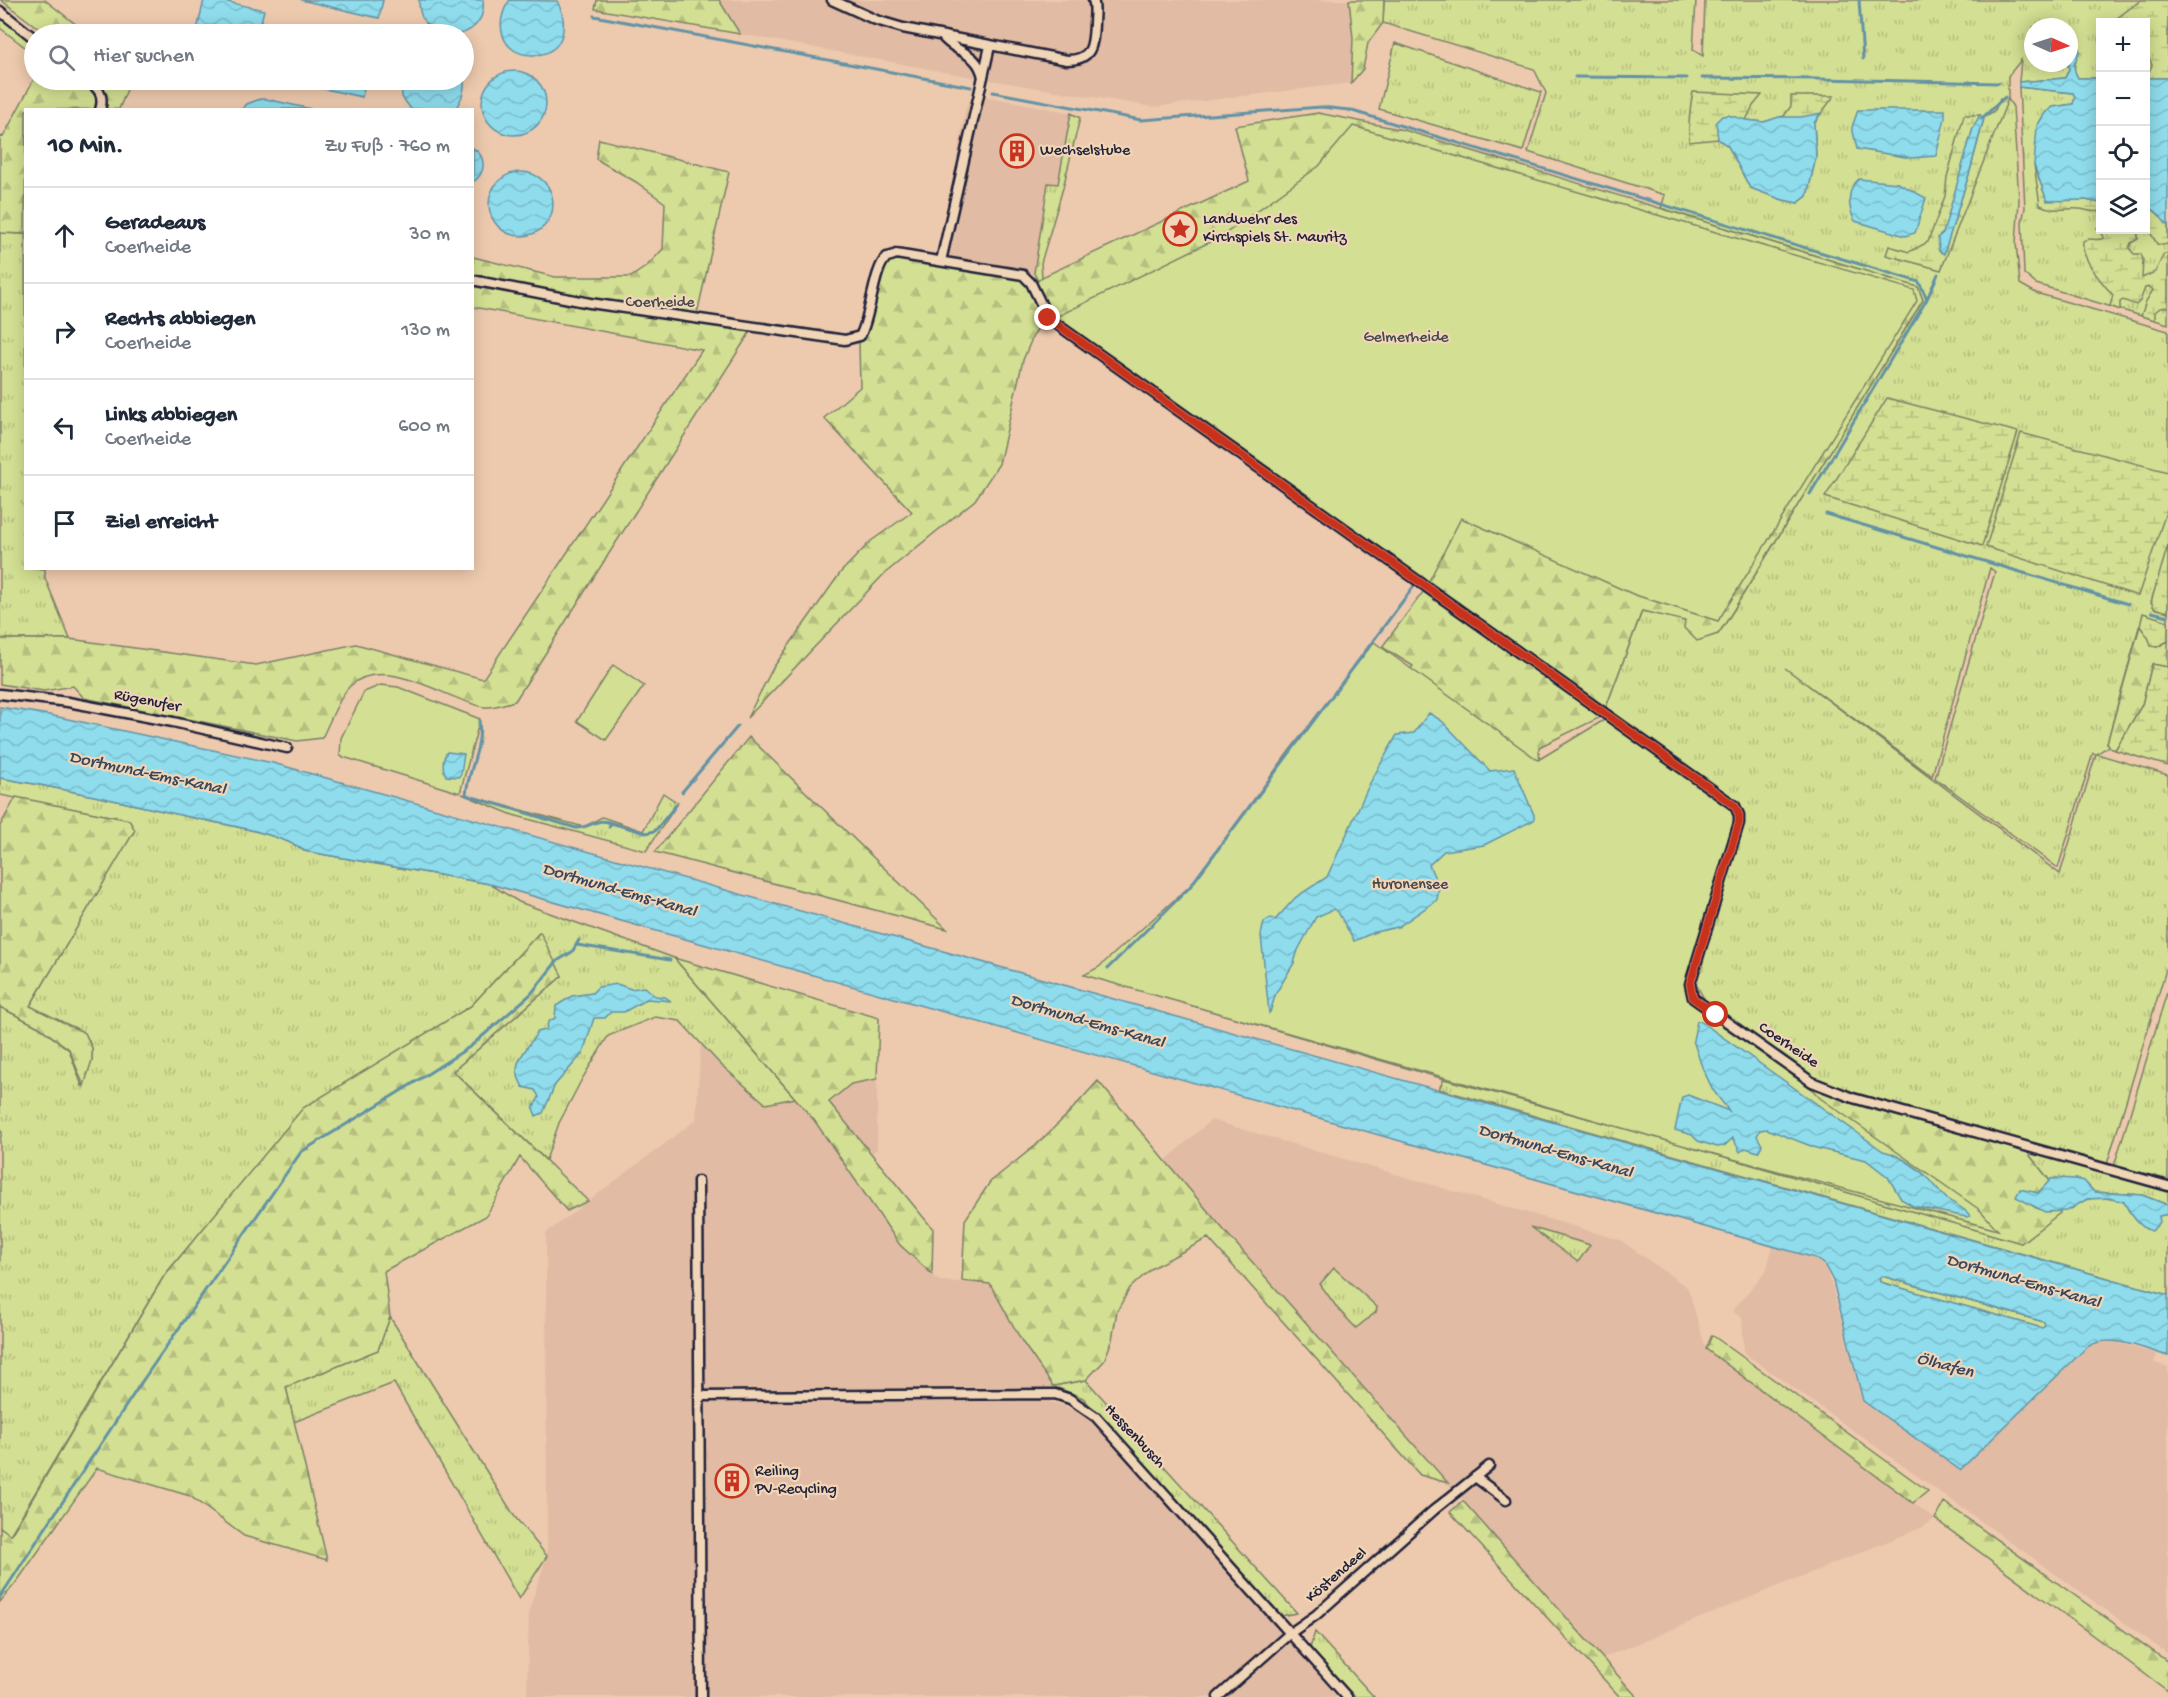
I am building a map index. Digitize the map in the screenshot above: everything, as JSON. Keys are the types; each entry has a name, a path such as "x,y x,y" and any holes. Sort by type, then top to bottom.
{"street":[{"path":"832,0 876,20 1062,60 1073,60 1088,53 1092,45 1095,1"},
{"path":"0,11 24,30"},
{"path":"942,36 948,45 964,51 975,60 983,77"},
{"path":"941,261 990,46"},
{"path":"99,90 103,101 101,108"},
{"name":"Coerheide","path":"474,280 601,305 845,340 860,336 866,326 880,266 887,257 896,254 1027,277 1048,318 1735,806 1739,815 1739,823 1690,984 1693,998 1812,1082 1853,1098 2168,1186"},
{"name":"Rügenufer","path":"0,694 68,702 173,722 287,748"},
{"path":"698,1181 701,1697"},
{"name":"Hessenbusch","path":"699,1396 1055,1394 1070,1399 1096,1417 1347,1697"},
{"name":"Köstendeel","path":"1218,1697 1289,1634 1316,1615 1434,1510 1489,1466"},
{"path":"1475,1477 1506,1500"}],"shaded area":[{"path":"719,0 1349,0 1353,38 1351,83 1154,107 977,78 740,34"},
{"path":"974,94 1071,113 1057,184 1048,183 1034,273 939,258 966,107"},
{"path":"701,1043 720,1064 766,1104 795,1098 814,1120 900,1245 939,1281 990,1284 1023,1343 1053,1386 1050,1402 1063,1405 1093,1423 1338,1697 527,1697 529,1610 547,1556 546,1233 696,1120"},
{"path":"877,1079 877,1149 872,1153 829,1102 851,1084"},
{"path":"1211,1120 1620,1240 1688,1288 1706,1349 1935,1519 1923,1527 1602,1658 1165,1161"},
{"path":"1773,1246 1815,1259 1824,1265 1833,1289 1862,1402 1960,1471 2087,1347 2096,1342 2112,1341 2157,1354 2154,1363 2168,1367 2168,1654 1744,1353 1742,1318 1732,1311 1766,1271"}],"green space":[{"path":"1,0 45,0 75,24 33,24"},
{"path":"597,0 719,0 740,34 595,9"},
{"path":"1349,0 1384,0 1383,23 1368,43 1363,69 1351,83 1353,38"},
{"path":"1384,0 1696,0 1693,50 1703,56 1705,0 2168,0 2168,78 2150,78 2150,18 2096,18 2096,78 2078,78 2075,72 2078,72 2078,18 2024,18 2024,72 2068,72 2065,78 2019,82 2021,60 2008,76 2008,99 2013,107 2019,200 2016,243 2020,284 2036,293 2168,331 2168,641 2139,627 2108,746 2097,754 2168,775 2168,963 2107,1164 1854,1093 1813,1078 1708,1006 1695,982 1743,823 1739,804 1606,707 1642,611 1671,616 1718,634 1923,300 1918,287 1661,208 1665,195 1528,152 1546,93 1534,69 1383,23","holes":["1990,568 1995,572 1935,778 2058,868 2093,753 2096,754 2060,874 1785,668 1932,776"]},
{"path":"2141,0 2168,0 2168,78 2150,78 2152,65 2150,60 2150,18 2117,18"},
{"path":"0,17 24,36 24,46 0,28"},
{"path":"1395,43 1541,92 1523,151 1379,109"},
{"path":"2019,87 2073,93 2074,104 2053,107 2045,113 2037,126 2047,200 2096,203 2096,234 2150,234 2150,210 2168,226 2168,324 2036,284 2024,274 2022,222 2025,208"},
{"path":"28,90 127,90 119,108 24,108 24,234 0,233 0,136 3,137"},
{"path":"1693,92 1762,95 1746,120 1764,122 1784,116 1791,106 1791,96 1834,96 1814,123 1816,157 1807,196 1798,203 1750,188 1728,146 1718,139 1689,142"},
{"path":"2000,99 2008,99 1941,270 1886,255 1889,246 1909,252 1928,242 1945,196 1947,177 1964,115 1980,115 1973,128 1939,251 1944,253 1984,118 1995,110"},
{"path":"1071,113 1080,118 1041,263 1042,277 1038,281 1034,273 1048,183 1058,184"},
{"name":"Gelmerheide","path":"1318,113 1404,130 1918,287 1923,300 1718,634 1697,641 1684,628 1685,621 1642,611 1606,707 1053,321 1047,313 1033,336 1023,360 999,464 975,500 884,574 747,718 773,668 841,572 871,541 912,512 824,418 860,387 859,342 870,326 877,286 886,264 893,257 923,260 1038,281 1042,277 1249,181 1235,126"},
{"name":"Gelmerheide","path":"1353,126 1914,290 1917,301 1718,621 1635,595 1461,518 1428,583 1053,321 1058,316 1222,236 1319,166"},
{"path":"599,139 729,172 697,314 754,326 515,701 484,707 398,676 380,674 364,677 346,690 322,738 297,741 84,698 73,686 44,691 0,684 0,639 70,639 256,665 356,644 483,679 702,350 474,307 474,257 555,277 631,277 647,266 663,249 665,203 636,182 596,159"},
{"path":"2034,165 2047,200 2096,202 2096,212 2055,209 2040,205"},
{"path":"2150,208 2168,227 2168,244 2157,244 2150,232"},
{"path":"0,233 24,234 24,570 45,570 45,578 70,639 0,639"},
{"path":"2138,234 2138,239 2131,243 2129,248 2134,254 2141,254 2142,278 2155,272 2164,254 2168,254 2168,307 2160,308 2155,312 2155,320 2141,316 2153,290 2150,287 2145,288 2136,305 2123,300 2120,302 2120,310 2110,306 2113,295 2088,262 2083,247 2083,241 2104,238 2103,235"},
{"path":"1887,398 2018,432 1982,546 1825,497"},
{"path":"2021,433 2168,472 2168,506 2138,596 1986,547"},
{"path":"2168,545 2168,612 2154,608 2151,602"},
{"name":"Huronensee","path":"1423,592 1601,717 1539,747 1540,771 1691,1008 1700,1010 1809,1085 1852,1101 2027,1152 2050,1181 2038,1193 2020,1190 2035,1208 2059,1210 2060,1213 2021,1243 1163,997 1413,666 1382,647"},
{"path":"2143,613 2168,621 2168,641 2157,647 2151,646 2140,626"},
{"path":"2140,626 2157,647 2168,641 2168,667 2152,664 2142,705 2115,750 2107,743"},
{"name":"Huronensee","path":"1374,642 1538,760 1604,720 1734,808 1737,825 1687,991 1689,1002 1804,1081 1820,1098 1980,1210 1998,1230 1703,1151 1084,975 1099,967 1191,885 1290,750"},
{"path":"2152,664 2168,667 2168,766 2115,750 2142,705"},
{"path":"613,665 644,686 606,740 577,721"},
{"path":"381,685 398,687 480,719 460,793 340,756 341,738 364,692"},
{"path":"749,737 947,929 655,852"},
{"path":"0,778 77,792 256,831 295,845 304,851 490,884 519,902 674,958 795,1098 766,1104 720,1064 680,1021 655,1017 608,1036 559,1123 546,1160 453,1071 562,976 539,933 471,1006 303,1109 164,1276 10,1535 0,1527 0,1140 2,1132 0,1131 0,1007 39,1027 69,1050 82,1086 92,1060 92,1048 85,1033 30,1006 134,830 129,820 0,795"},
{"path":"663,793 678,803 646,851 513,815 462,794 584,827 602,817 643,831"},
{"path":"16,797 129,820 135,830 30,1006 85,1033 92,1048 92,1060 84,1086 69,1049 39,1027 0,1007 0,826"},
{"path":"540,932 562,976 453,1071 588,1201 567,1211 520,1157 486,1216 384,1271 390,1317 378,1350 286,1387 327,1560 244,1536 190,1496 97,1468 0,1602 0,1527 11,1535 164,1276 303,1108 471,1006"},
{"path":"674,958 879,1018 877,1079 851,1084 829,1102 933,1229 932,1274 900,1245 814,1120"},
{"path":"2168,989 2168,1182 2114,1166"},
{"path":"1444,1079 1646,1134 2021,1243 2059,1213 2059,1210 2072,1208 2081,1202 2095,1198 2124,1202 2129,1211 2146,1229 2159,1216 2168,1214 2168,1295 1439,1089"},
{"path":"1098,1081 1223,1229 1448,1483 1420,1475 1208,1238 1152,1268 1130,1288 1117,1311 1112,1340 1104,1361 1086,1380 1053,1386 1023,1343 990,1284 962,1281 965,1220 990,1182 1036,1145"},
{"path":"2027,1152 2168,1190 2168,1205 2142,1195 2094,1192 2084,1181 2052,1179 2050,1181"},
{"path":"1530,1227 1590,1245 1578,1262"},
{"path":"1334,1268 1377,1307 1376,1312 1356,1328 1338,1309 1320,1284"},
{"path":"1882,1276 2044,1322 2045,1326 2042,1328 1880,1282 1879,1279"},
{"path":"390,1317 515,1517 547,1556 519,1599 394,1383 294,1422 286,1387 378,1350"},
{"path":"1712,1335 1928,1491 1913,1503 1706,1349"},
{"path":"1086,1380 1297,1613 1281,1616 1083,1398 1053,1386"},
{"path":"1463,1501 1637,1697 1620,1697 1450,1512"},
{"path":"1944,1502 2168,1662 2168,1691 1935,1519"},
{"path":"1315,1632 1374,1697 1355,1697 1310,1648"}],"water":[{"path":"204,0 218,0 264,10 260,24 198,24"},
{"path":"301,0 383,0 379,18"},
{"path":"419,0 483,0 482,15 474,26 427,24 421,16"},
{"path":"510,0 557,1 563,19 563,28 561,37 551,50 543,54 521,54 507,43 501,27 505,9"},
{"path":"508,71 520,71 537,80 544,91 546,103 544,115 537,126 520,135 508,135 496,130 487,121 482,109 482,97 487,85 496,76"},
{"path":"2068,72 2075,72 2078,78 2096,78 2096,202 2086,200 2047,201 2034,165 2037,126 2045,113 2053,107 2073,104 2075,97 2073,93 2019,87 2019,82 2065,78"},
{"path":"2150,78 2168,78 2168,226 2150,207"},
{"path":"330,90 364,90 362,97"},
{"path":"402,90 464,90 456,108 410,108 402,97"},
{"path":"266,99 306,108 243,108 247,104"},
{"path":"1858,110 1945,110 1936,156 1911,158 1857,149 1852,127"},
{"path":"1821,113 1814,123 1816,157 1807,196 1798,203 1750,188 1728,146 1718,139 1716,122 1722,116 1728,115 1764,122 1779,117 1801,117"},
{"path":"1980,115 1984,118 1944,254 1939,251 1938,237 1943,233 1973,128"},
{"path":"474,149 483,160 482,170 474,181"},
{"path":"515,172 527,172 544,181 551,192 553,204 551,216 544,227 527,236 515,236 503,231 494,222 489,210 489,198 494,186 503,177"},
{"path":"1859,179 1898,183 1926,198 1915,233 1905,236 1855,221 1851,210 1850,193"},
{"path":"0,707 49,715 273,763 2168,1295 2168,1356 2117,1341 2096,1343 2087,1347 1960,1470 1863,1401 1833,1281 1824,1264 1815,1258 490,884 304,851 271,835 76,792 0,778","holes":["1882,1276 2044,1322 2045,1326 2042,1328 1880,1282 1879,1278"]},
{"name":"Huronensee","path":"1429,713 1442,721 1490,771 1514,768 1534,820 1484,845 1444,851 1429,865 1439,887 1437,900 1398,927 1375,932 1354,941 1338,912 1334,909 1316,917 1298,950 1294,963 1276,993 1269,1013 1261,935 1264,922 1271,918 1275,920 1296,897 1327,877 1370,783 1397,735 1414,733"},
{"path":"447,752 464,754 461,774 458,777 446,776 443,761"},
{"path":"617,984 631,989 644,987 655,996 665,997 671,1001 647,999 624,1012 611,1012 605,1018 594,1018 583,1053 555,1085 543,1113 536,1116 533,1108 539,1097 535,1090 523,1087 517,1071 523,1053 537,1032 546,1030 548,1022 555,1018 556,1006 572,996 592,993 598,987"},
{"path":"1697,1021 1883,1151 1913,1165 1931,1180 1947,1199 1970,1216 1913,1206 1901,1199 1888,1177 1866,1160 1816,1148 1767,1129 1760,1130 1757,1136 1762,1145 1758,1152 1746,1148 1740,1152 1733,1138 1724,1146 1717,1147 1675,1130 1682,1097 1688,1095 1729,1111 1713,1090 1702,1067 1693,1040"},
{"path":"2051,1179 2084,1181 2094,1192 2142,1195 2168,1205 2168,1214 2159,1216 2160,1222 2152,1231 2139,1223 2124,1202 2109,1198 2087,1199 2067,1211 2045,1212 2016,1197 2020,1189 2038,1193"}],"waterway":[{"path":"1859,0 1863,59"},
{"path":"594,16 971,87"},
{"path":"1575,77 1687,78"},
{"path":"1702,78 1999,83"},
{"path":"993,92 1141,120 1321,107 1349,110 1919,282 1927,299 1810,494"},
{"path":"1981,119 2005,97"},
{"path":"1927,299 1938,274"},
{"path":"1826,514 2128,604"},
{"path":"1108,968 1189,888 1414,586"},
{"path":"2152,612 2168,616"},
{"path":"479,721 479,740 466,795 576,828 602,821 611,823 609,827"},
{"path":"682,792 738,726"},
{"path":"611,823 646,833 655,831 676,805"},
{"path":"0,1597 143,1380 301,1152 471,1046 531,994 557,961 572,952 579,940"},
{"path":"577,945 670,960"}],"place":[{"name":"Wechselstube","path":"1017,151"},
{"name":"Landwehr des Kirchspiels St. Mauritz","path":"1180,229"},
{"name":"Reiling PV-Recycling","path":"732,1481"}],"route":[{"path":"1048,318 1735,806 1739,815 1739,823 1690,984 1693,998 1716,1015"}],"water label":[{"name":"Dortmund-Ems-Kanal","path":"147,774"},
{"name":"Dortmund-Ems-Kanal","path":"619,891"},
{"name":"Dortmund-Ems-Kanal","path":"1087,1022"},
{"name":"Dortmund-Ems-Kanal","path":"1555,1152"},
{"name":"Dortmund-Ems-Kanal","path":"2023,1282"},
{"name":"Ölhafen","path":"1945,1366"}]}
